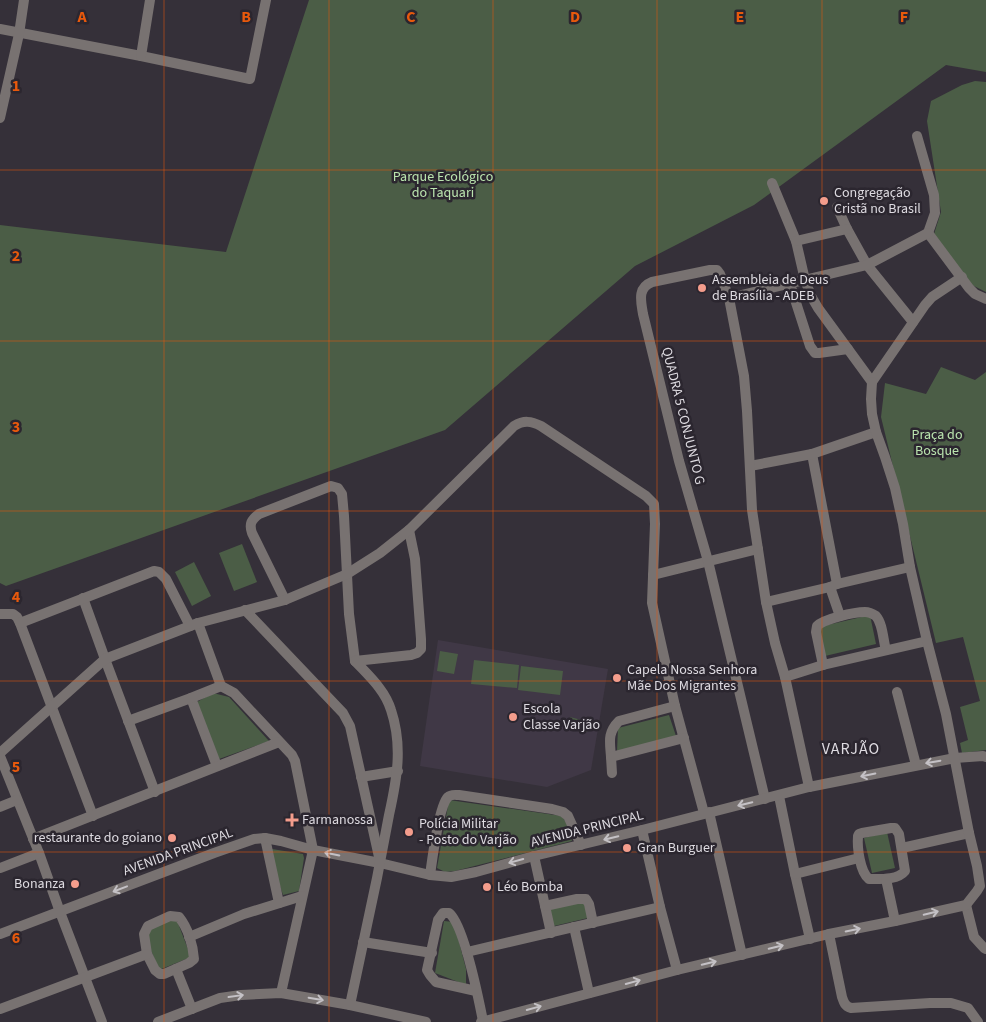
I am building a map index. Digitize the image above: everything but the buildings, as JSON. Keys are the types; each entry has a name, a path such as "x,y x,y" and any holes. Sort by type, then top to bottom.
{"street":[{"path":"0,118 19,34 24,0"},
{"path":"141,56 150,0"},
{"path":"0,29 250,79 266,0"},
{"path":"809,787 785,677 766,602 752,510 744,376 729,298 868,265 928,233 935,213 934,196 917,136"},
{"path":"772,183 796,241 805,280 811,296 872,382"},
{"path":"837,207 847,229 868,265 912,322"},
{"path":"796,241 847,229"},
{"path":"928,233 969,288 975,294 986,299"},
{"name":"QUADRA 5 CONJUNTO G","path":"729,298 719,272 710,270 647,284 641,292 640,301 679,461 708,561 764,799"},
{"path":"476,991 436,982 427,970 438,920 443,914 449,913 455,920 467,952 484,1021 677,970 829,934 966,905 977,891 980,886 977,866 946,714 910,567 895,488 876,432 872,414 872,382 924,305 932,297 962,277"},
{"path":"790,284 812,350 815,353 819,353 848,349"},
{"path":"102,1022 0,754 105,659 194,624 285,600 347,574 380,553 409,530 514,426 526,421 540,426 651,499 654,504 652,603 674,706 707,813 742,955"},
{"path":"750,466 812,454 876,432"},
{"path":"812,454 840,616"},
{"path":"285,600 250,527 251,523 259,514 331,486 338,488 342,494 349,614 355,662 378,686 392,710 398,740 399,759 380,863 350,1005"},
{"path":"355,662 411,655 417,653 420,649 422,638 415,559 409,530"},
{"path":"653,575 758,549"},
{"path":"766,602 910,567"},
{"path":"20,623 154,571 159,572 166,579 194,624 221,686 234,693 292,755 296,761 314,850 281,993"},
{"path":"83,598 155,792"},
{"path":"245,610 343,713 350,726 380,863"},
{"path":"823,665 816,632 817,626 820,623 840,616 865,612 874,614 881,629 886,650"},
{"path":"0,614 13,614 20,623 93,816"},
{"path":"785,677 823,665 927,641"},
{"path":"128,721 221,686"},
{"path":"897,692 916,765"},
{"path":"191,698 217,766"},
{"path":"612,774 610,734 614,726 619,721 674,706"},
{"path":"611,757 684,738"},
{"path":"33,839 279,742"},
{"name":"AVENIDA PRINCIPAL","path":"0,934 254,839 265,838 281,841 430,875 451,877 809,787 955,758 986,757"},
{"path":"361,777 398,771"},
{"path":"430,875 441,812 446,798 451,795 468,796 563,812 570,818 580,845"},
{"path":"779,796 810,939"},
{"path":"0,807 17,800"},
{"path":"895,828 899,834 902,848 905,871 901,876 886,879 869,879 866,877 859,858 859,834 895,828"},
{"path":"642,830 677,970"},
{"path":"902,848 969,834"},
{"path":"265,838 279,903"},
{"path":"0,868 38,852"},
{"path":"534,856 551,933"},
{"path":"795,874 859,858"},
{"path":"886,879 896,921"},
{"path":"189,938 244,914 302,896"},
{"path":"544,906 586,899 593,922"},
{"path":"966,905 974,937 986,949"},
{"path":"467,952 660,907"},
{"path":"170,916 179,917 189,938 194,959 164,974 155,970 147,954 145,929 170,916"},
{"path":"574,928 589,993"},
{"path":"829,934 842,997 847,1007 951,1003 968,1008 978,1022"},
{"path":"363,942 432,953"},
{"path":"0,1009 147,954"},
{"path":"176,969 192,1009"},
{"path":"158,1022 220,998 281,993 350,1005 426,1022"}],"shaded area":[{"name":"Escola Classe Varjão","path":"438,640 608,669 591,770 547,787 420,766"}],"green space":[{"name":"Parque Ecológico do Taquari","path":"309,0 986,0 986,72 946,65 754,205 635,266 445,430 6,586 0,583 0,225 226,252"},
{"path":"975,81 986,82 986,292 972,285 934,234 941,212 927,121 931,101 962,85"},
{"name":"Praça do Bosque","path":"941,367 975,380 986,372 986,750 962,753 960,743 968,740 960,707 980,701 963,637 936,643 881,417 885,383 926,394"},
{"path":"242,544 257,582 234,591 219,553"},
{"path":"194,562 211,596 192,606 175,572"},
{"path":"870,615 876,644 825,656 819,627"},
{"path":"440,651 458,654 454,674 437,671"},
{"path":"474,660 519,665 517,688 471,684"},
{"path":"521,666 563,671 560,695 518,690"},
{"path":"213,693 229,697 269,741 219,759 197,702"},
{"path":"669,715 676,736 617,752 618,728"},
{"path":"570,717 589,722 587,732 567,727"},
{"path":"449,800 562,816 567,824 572,841 445,872 437,868"},
{"path":"887,832 895,868 872,873 864,838"},
{"path":"272,849 303,854 299,891 283,895 269,854"},
{"path":"584,900 588,918 554,926 549,908"},
{"path":"176,918 191,957 159,970 143,931"},
{"path":"444,921 454,922 466,969 466,985 435,973"}],"place":[{"name":"Congregação Cristã no Brasil","path":"824,201"},
{"name":"Assembleia de Deus de Brasília - ADEB","path":"702,288"},
{"name":"Capela Nossa Senhora Mãe Dos Migrantes","path":"617,678"},
{"name":"Escola Classe Varjão","path":"513,717"},
{"name":"Farmanossa","path":"292,820"},
{"name":"Polícia Militar - Posto do Varjão","path":"409,832"},
{"name":"restaurante do goiano","path":"172,838"},
{"name":"Gran Burguer","path":"627,848"},
{"name":"Bonanza","path":"75,884"},
{"name":"Léo Bomba","path":"487,887"}],"district":[{"name":"VARJÃO","path":"851,749"}]}
